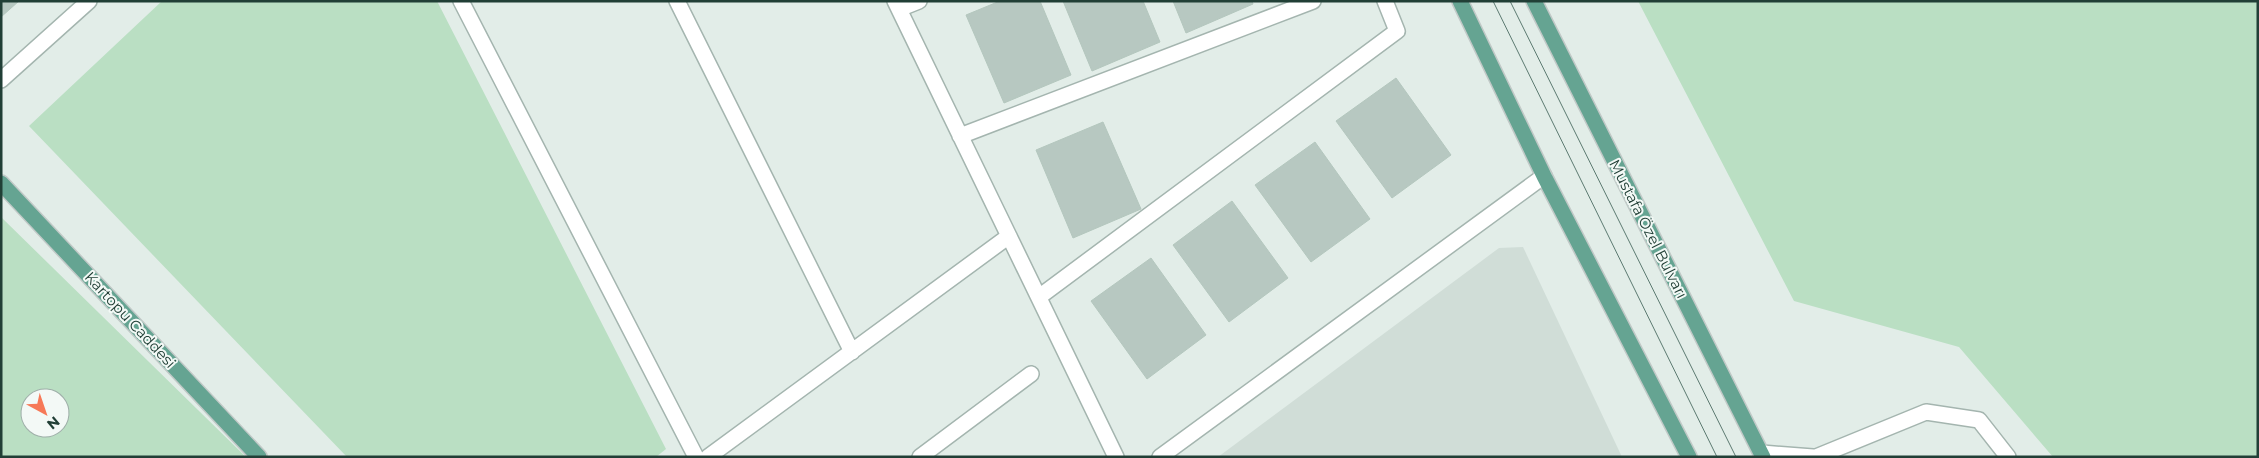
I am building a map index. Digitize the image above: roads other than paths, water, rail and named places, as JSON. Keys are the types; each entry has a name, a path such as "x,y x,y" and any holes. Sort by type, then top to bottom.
{"main road":[{"path":"1460,1 1544,176 1689,457"},
{"name":"Mustafa Özel Bulvarı","path":"1534,1 1762,455"},
{"name":"Kartopu Caddesi","path":"1,183 258,457"}],"street":[{"path":"1,80 89,1"},
{"path":"461,1 696,457"},
{"path":"677,1 852,352"},
{"path":"919,1 897,5 1116,457"},
{"path":"960,136 1312,1"},
{"path":"1039,297 1398,31 1386,1"},
{"path":"1160,457 1544,176"},
{"path":"708,457 1009,236"},
{"path":"920,457 1031,374"},
{"path":"1762,455 1814,457 1926,412 1979,420 2008,457"}],"tram line":[{"path":"1493,1 1717,457"},
{"path":"1510,1 1736,457"}]}
